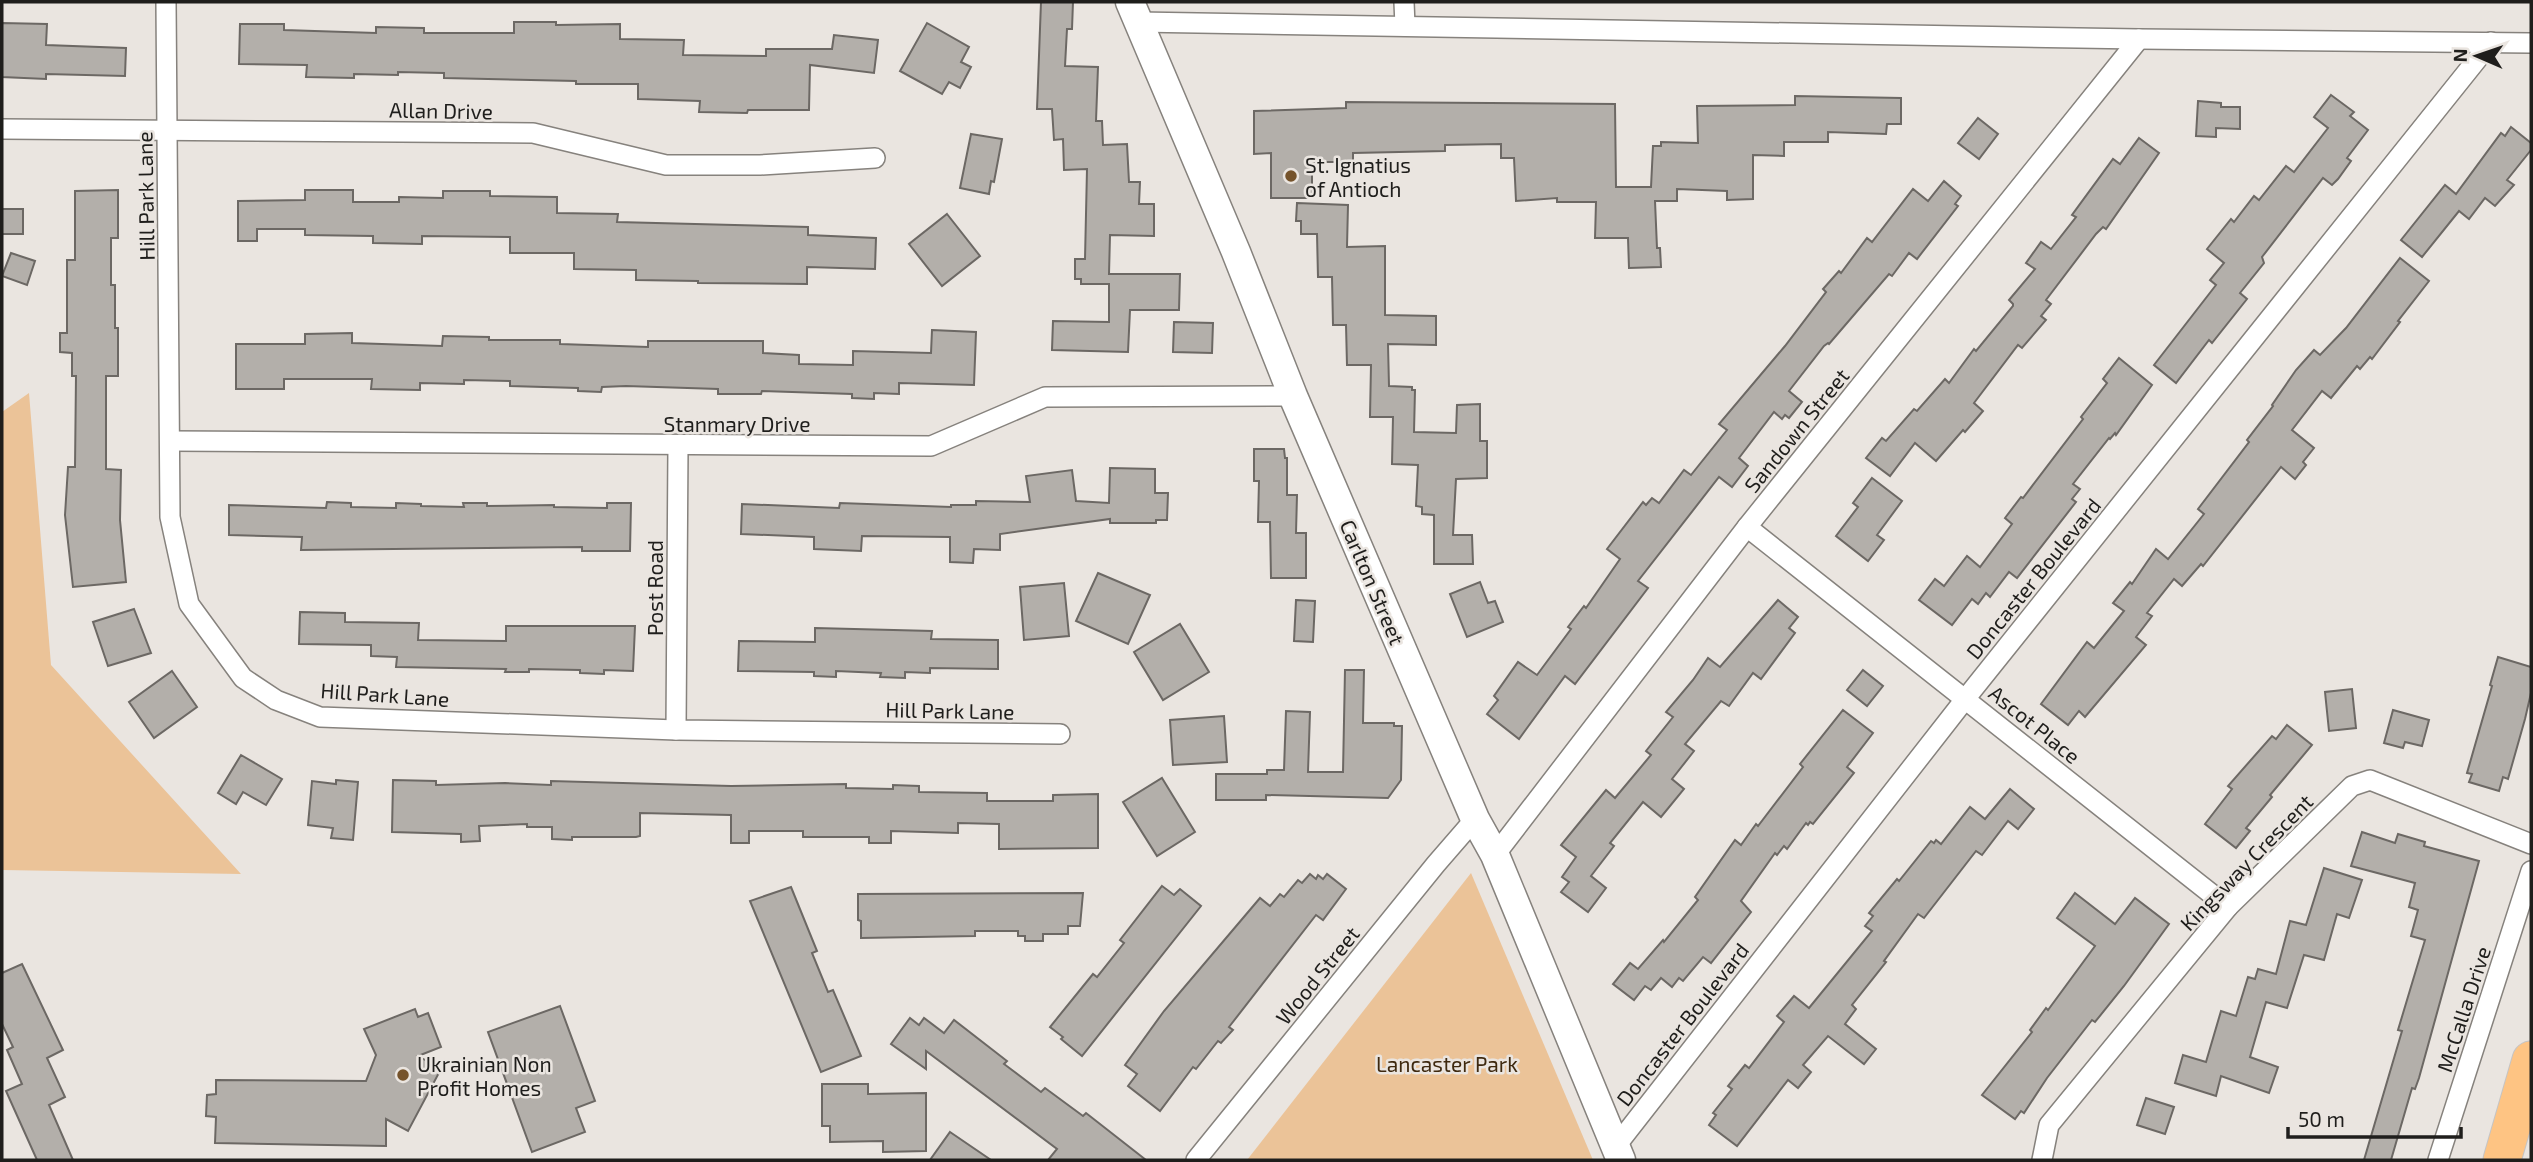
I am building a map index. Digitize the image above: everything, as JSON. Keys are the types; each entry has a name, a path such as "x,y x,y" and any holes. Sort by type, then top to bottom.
{"highway":[{"path":"2502,1160 2531,1060"}],"main road":[{"name":"Carlton Street","path":"1134,12 1236,252 1293,396 1475,818 1495,855 1619,1153"}],"street":[{"name":"Hill Park Lane","path":"166,2 170,517 189,604 243,678 276,701 320,717 676,730 1060,734"},
{"path":"1404,2 1405,26"},
{"path":"1134,12 1405,26 2531,43"},
{"name":"Sandown Street","path":"1495,855 1747,527 2139,39"},
{"name":"Doncaster Boulevard","path":"1619,1153 1966,698 2491,42"},
{"name":"Allan Drive","path":"2,129 533,133 666,165 760,165 875,158"},
{"name":"Stanmary Drive","path":"171,442 931,446 1045,397 1293,396"},
{"name":"Post Road","path":"676,730 678,446"},
{"name":"Ascot Place","path":"1747,527 2228,907"},
{"name":"Kingsway Crescent","path":"2042,1160 2049,1125 2228,907 2353,786 2370,780 2531,844"},
{"name":"Wood Street","path":"1196,1160 1475,818"},
{"name":"McCalla Drive","path":"2438,1160 2531,871"}],"green space":[{"path":"29,393 51,665 241,874 2,870 2,412"},
{"name":"Lancaster Park","path":"1471,873 1593,1160 1247,1160"}],"building":[{"path":"1041,2 1073,2 1072,29 1067,29 1065,66 1098,67 1096,121 1102,121 1103,145 1127,144 1129,182 1140,182 1139,204 1154,204 1154,236 1110,235 1109,274 1180,274 1179,310 1130,310 1128,352 1052,350 1053,321 1109,322 1109,284 1081,284 1081,279 1075,279 1075,259 1085,259 1087,169 1064,170 1063,139 1054,140 1052,109 1037,109"},
{"path":"514,22 556,22 556,25 620,24 620,39 684,40 683,55 766,56 766,49 832,49 834,35 878,40 874,73 810,65 809,110 748,110 747,113 699,112 700,101 638,99 638,84 444,78 444,73 398,72 398,75 354,74 354,78 306,77 307,65 239,64 240,24 284,24 284,30 376,33 376,27 424,28 424,33 514,33"},
{"path":"2,23 47,24 46,45 126,48 125,76 46,74 46,79 2,77"},
{"path":"927,23 969,47 961,62 971,67 960,88 949,82 942,94 900,71"},
{"path":"2331,95 2354,112 2350,116 2368,130 2347,158 2351,161 2338,179 2332,185 2323,178 2262,257 2264,263 2240,293 2247,299 2212,343 2209,340 2176,383 2154,365 2216,285 2210,280 2224,263 2207,249 2231,219 2234,222 2254,196 2259,200 2286,166 2294,172 2328,128 2314,117"},
{"path":"1795,96 1901,98 1901,124 1887,124 1886,134 1828,132 1828,142 1784,142 1784,156 1753,155 1753,199 1727,200 1727,191 1677,189 1677,201 1655,201 1657,248 1660,248 1661,267 1629,268 1628,238 1595,238 1596,202 1557,202 1557,198 1516,201 1514,158 1501,158 1501,144 1445,145 1445,151 1353,153 1353,162 1312,162 1312,198 1271,198 1271,153 1254,154 1254,111 1346,108 1346,102 1615,104 1616,187 1651,187 1653,146 1661,146 1661,142 1698,143 1697,106 1795,105"},
{"path":"2198,101 2221,103 2221,107 2240,107 2240,129 2216,128 2216,137 2196,136"},
{"path":"1978,118 1998,134 1979,159 1958,143"},
{"path":"2511,127 2531,143 2531,150 2507,180 2514,185 2495,206 2485,198 2469,219 2459,211 2422,257 2401,240 2445,185 2456,194 2501,133 2505,136"},
{"path":"971,134 1002,139 994,182 991,181 989,194 960,188"},
{"path":"2139,138 2159,153 2106,229 2103,227 2096,234 2046,300 2051,304 2041,316 2046,320 2022,348 2018,345 1974,403 1983,411 1936,461 1915,443 1890,476 1866,458 1882,438 1886,441 1914,409 1917,411 1945,379 1949,383 1974,349 1976,351 2013,306 2009,300 2035,269 2026,263 2041,242 2051,249 2076,217 2072,215 2113,159 2120,164"},
{"path":"1944,181 1961,196 1955,204 1958,206 1917,259 1909,253 1892,276 1889,274 1829,344 1824,346 1789,391 1802,402 1789,418 1785,415 1782,419 1774,412 1739,458 1748,466 1732,487 1719,477 1638,581 1648,588 1575,684 1565,676 1519,739 1487,714 1498,700 1494,696 1518,662 1537,675 1571,629 1568,627 1584,606 1586,608 1620,559 1607,549 1643,502 1646,505 1652,498 1659,503 1684,470 1691,475 1727,430 1719,424 1785,346 1826,292 1823,289 1839,271 1841,273 1867,238 1872,242 1913,189 1928,201"},
{"path":"118,190 118,238 111,238 111,285 115,285 118,376 106,376 106,469 121,470 120,520 126,582 73,587 65,515 68,467 75,467 76,376 72,376 72,353 60,352 60,333 67,333 67,260 75,260 75,191"},
{"path":"305,190 353,190 353,202 399,202 399,197 443,198 443,191 490,191 490,196 557,197 557,213 618,214 617,222 808,227 808,235 876,238 875,269 807,267 807,284 698,283 636,280 636,270 574,269 574,253 510,253 510,237 422,236 422,244 373,243 373,236 305,235 305,229 257,229 257,241 238,241 238,201 305,200"},
{"path":"1297,203 1348,205 1347,247 1385,246 1385,315 1436,316 1436,345 1388,344 1389,386 1412,387 1412,390 1415,390 1414,432 1456,433 1457,405 1480,404 1480,441 1487,441 1487,478 1456,479 1453,535 1472,535 1473,564 1434,564 1434,515 1422,514 1422,507 1416,506 1418,465 1392,464 1393,417 1370,417 1371,365 1347,365 1346,325 1333,325 1332,277 1318,277 1317,234 1301,234 1301,221 1296,221"},
{"path":"2,209 23,209 23,234 2,234"},
{"path":"947,214 980,256 942,286 909,244"},
{"path":"11,253 35,261 27,285 2,276"},
{"path":"2400,258 2429,281 2372,359 2370,357 2360,369 2357,366 2331,398 2322,391 2292,430 2314,448 2303,462 2306,465 2295,479 2281,467 2203,566 2201,564 2182,586 2174,579 2147,613 2152,616 2136,637 2146,645 2085,717 2079,711 2068,725 2041,704 2087,642 2094,648 2124,611 2113,603 2130,582 2132,584 2156,549 2168,559 2204,514 2198,509 2249,442 2247,440 2296,370 2314,350 2320,355 2346,328"},
{"path":"1174,322 1213,323 1212,353 1173,352"},
{"path":"932,330 976,332 974,385 899,383 899,394 874,393 874,399 852,398 852,394 762,391 761,394 718,394 718,389 626,386 602,387 601,392 578,391 578,388 510,386 510,381 464,380 464,384 420,383 420,390 371,389 372,379 284,379 284,389 236,389 236,344 305,344 305,334 352,333 352,343 442,346 443,336 489,337 489,340 560,340 560,344 648,347 648,341 763,341 763,353 799,355 799,364 853,365 853,351 931,353"},
{"path":"2119,358 2152,385 2116,435 2115,433 2109,438 2073,484 2080,489 2072,499 2076,502 2017,578 2009,572 1990,597 1986,593 1978,604 1972,599 1952,625 1919,600 1935,579 1944,586 1967,556 1980,567 2012,524 2005,518 2083,419 2081,417 2107,383 2103,379"},
{"path":"1254,449 1284,449 1287,458 1287,495 1297,495 1296,533 1306,533 1306,578 1271,578 1270,522 1258,522 1259,481 1254,481"},
{"path":"1110,468 1155,469 1155,493 1168,493 1167,520 1156,520 1156,523 1110,523 1110,519 1000,534 1000,550 974,549 973,563 950,562 950,537 862,536 861,551 814,549 814,537 741,534 742,504 839,508 840,503 951,507 976,505 976,501 1030,502 1026,476 1072,470 1076,501 1109,503"},
{"path":"1872,478 1902,501 1877,535 1884,540 1868,561 1836,536 1858,507 1853,503"},
{"path":"327,502 351,503 351,507 396,508 396,503 421,506 464,507 463,503 487,503 487,506 554,505 607,508 607,503 631,503 630,551 582,551 582,547 301,550 302,537 229,535 229,505 326,508"},
{"path":"1098,573 1150,595 1128,644 1076,621"},
{"path":"1480,582 1488,603 1495,601 1503,622 1467,637 1450,594"},
{"path":"1064,583 1069,636 1024,640 1020,587"},
{"path":"1296,600 1315,601 1313,642 1294,641"},
{"path":"1778,600 1798,617 1789,628 1795,633 1761,679 1753,673 1729,706 1721,701 1685,744 1694,751 1672,779 1684,789 1661,817 1643,802 1610,843 1614,846 1591,876 1606,888 1588,912 1561,892 1569,882 1562,877 1576,857 1561,845 1606,790 1615,798 1651,755 1646,751 1673,717 1666,712 1708,658 1720,667"},
{"path":"134,609 151,653 108,666 93,622"},
{"path":"300,612 345,613 345,622 419,623 418,640 506,641 506,626 635,626 633,671 604,670 604,674 580,673 580,670 529,669 529,672 505,672 506,669 396,667 397,657 371,656 371,645 299,644"},
{"path":"1180,624 1209,672 1163,700 1134,652"},
{"path":"815,628 932,631 931,639 998,640 998,669 930,668 930,673 905,672 905,678 880,677 881,673 836,671 836,677 814,676 814,672 738,671 739,641 815,642"},
{"path":"2498,657 2531,667 2531,693 2525,719 2508,779 2503,777 2499,791 2469,782 2472,774 2467,773"},
{"path":"1345,670 1364,670 1363,723 1394,723 1394,726 1402,726 1401,780 1388,798 1266,795 1266,800 1216,800 1216,774 1267,774 1267,770 1284,770 1286,711 1310,712 1308,772 1343,772"},
{"path":"1863,670 1883,686 1867,706 1847,690"},
{"path":"172,671 197,707 154,738 129,702"},
{"path":"2352,689 2356,728 2329,731 2325,692"},
{"path":"1843,710 1873,733 1847,767 1854,773 1813,824 1806,823 1787,849 1784,846 1777,855 1775,853 1741,901 1751,912 1711,963 1703,957 1683,981 1679,978 1672,987 1661,978 1651,990 1645,986 1634,1000 1613,984 1630,963 1638,969 1663,940 1664,942 1698,900 1695,897 1735,840 1741,845 1756,824 1758,826 1803,767 1800,764"},
{"path":"2393,710 2429,720 2422,746 2405,742 2403,748 2384,743"},
{"path":"1224,716 1227,762 1173,765 1170,720"},
{"path":"2287,725 2312,745 2270,795 2272,797 2246,828 2250,831 2236,848 2205,824 2232,789 2228,786 2272,736 2276,739"},
{"path":"241,755 282,779 266,805 243,792 236,804 218,793"},
{"path":"1162,778 1195,832 1157,856 1123,802"},
{"path":"336,780 358,782 353,840 331,838 333,828 308,825 312,781 336,784"},
{"path":"393,780 436,781 436,785 551,785 551,781 731,786 846,784 846,788 893,789 893,785 919,786 919,792 987,793 987,801 1053,801 1053,795 1098,794 1098,848 999,849 999,824 958,823 958,833 891,831 891,843 869,843 869,837 803,837 803,831 749,831 749,843 731,843 731,815 640,813 640,836 636,837 552,839 552,827 527,827 527,824 479,826 480,841 461,842 461,834 392,832"},
{"path":"2010,789 2034,809 2018,829 2008,821 1982,855 1976,851 1924,918 1918,914 1884,961 1886,962 1852,1005 1856,1009 1845,1024 1876,1049 1864,1064 1828,1036 1803,1065 1811,1072 1798,1088 1788,1080 1737,1146 1709,1125 1716,1115 1713,1113 1732,1089 1728,1086 1745,1065 1749,1068 1784,1022 1777,1016 1794,996 1809,1008 1872,931 1865,926 1873,916 1869,913 1931,841 1934,843 1936,840 1941,844 1970,807 1985,819"},
{"path":"2362,832 2395,843 2398,834 2425,842 2424,846 2479,861 2419,1078 2415,1089 2412,1088 2391,1160 2364,1160 2402,1031 2398,1030 2425,940 2411,936 2418,910 2409,907 2415,883 2351,866"},
{"path":"2324,868 2362,880 2349,918 2337,914 2324,960 2304,955 2287,1008 2266,1002 2250,1057 2278,1067 2269,1093 2221,1076 2216,1096 2175,1083 2183,1055 2206,1062 2221,1011 2236,1016 2248,977 2255,979 2258,969 2276,974 2290,921 2306,925"},
{"path":"1310,874 1316,879 1318,875 1323,879 1327,874 1346,889 1323,920 1316,915 1229,1027 1233,1030 1221,1043 1218,1041 1196,1069 1193,1067 1160,1111 1128,1086 1137,1074 1125,1065 1164,1011 1260,898 1270,906 1280,894 1284,897 1298,880 1302,883"},
{"path":"1162,886 1174,895 1180,889 1201,906 1082,1056 1050,1027 1093,974 1097,977 1124,943 1120,940"},
{"path":"791,887 817,951 812,953 828,992 833,990 861,1056 821,1072 750,901"},
{"path":"1083,893 1080,926 1068,926 1068,934 1043,934 1043,941 1025,941 1025,936 1018,936 1018,931 975,931 975,936 861,938 861,921 858,920 858,894"},
{"path":"2075,893 2115,924 2135,898 2169,924 2124,986 2095,1022 2092,1020 2047,1078 2024,1113 2021,1111 2015,1119 1982,1095 2095,946 2057,918"},
{"path":"22,964 63,1050 47,1058 65,1097 49,1105 73,1160 37,1160 6,1091 22,1084 7,1050 13,1047 2,1024 2,973"},
{"path":"560,1006 595,1101 576,1108 585,1132 532,1152 488,1032"},
{"name":"Ukrainian Non Profit Homes","path":"415,1009 418,1017 428,1013 441,1047 418,1056 441,1069 408,1131 386,1119 386,1146 215,1143 216,1117 206,1116 207,1095 216,1094 216,1080 366,1081 376,1055 364,1029"},
{"path":"910,1018 919,1025 924,1018 944,1033 954,1020 1007,1061 1004,1064 1041,1092 1045,1088 1083,1116 1086,1113 1146,1160 1048,1160 1057,1149 926,1051 926,1069 891,1044"},
{"path":"822,1084 868,1084 868,1094 926,1093 926,1151 883,1152 883,1141 830,1142 830,1126 822,1126"},
{"path":"2146,1098 2174,1107 2165,1134 2137,1125"},
{"path":"950,1132 991,1160 930,1160"}],"place":[{"name":"St. Ignatius of Antioch","path":"1291,176"},
{"name":"Ukrainian Non Profit Homes","path":"403,1075"}]}
